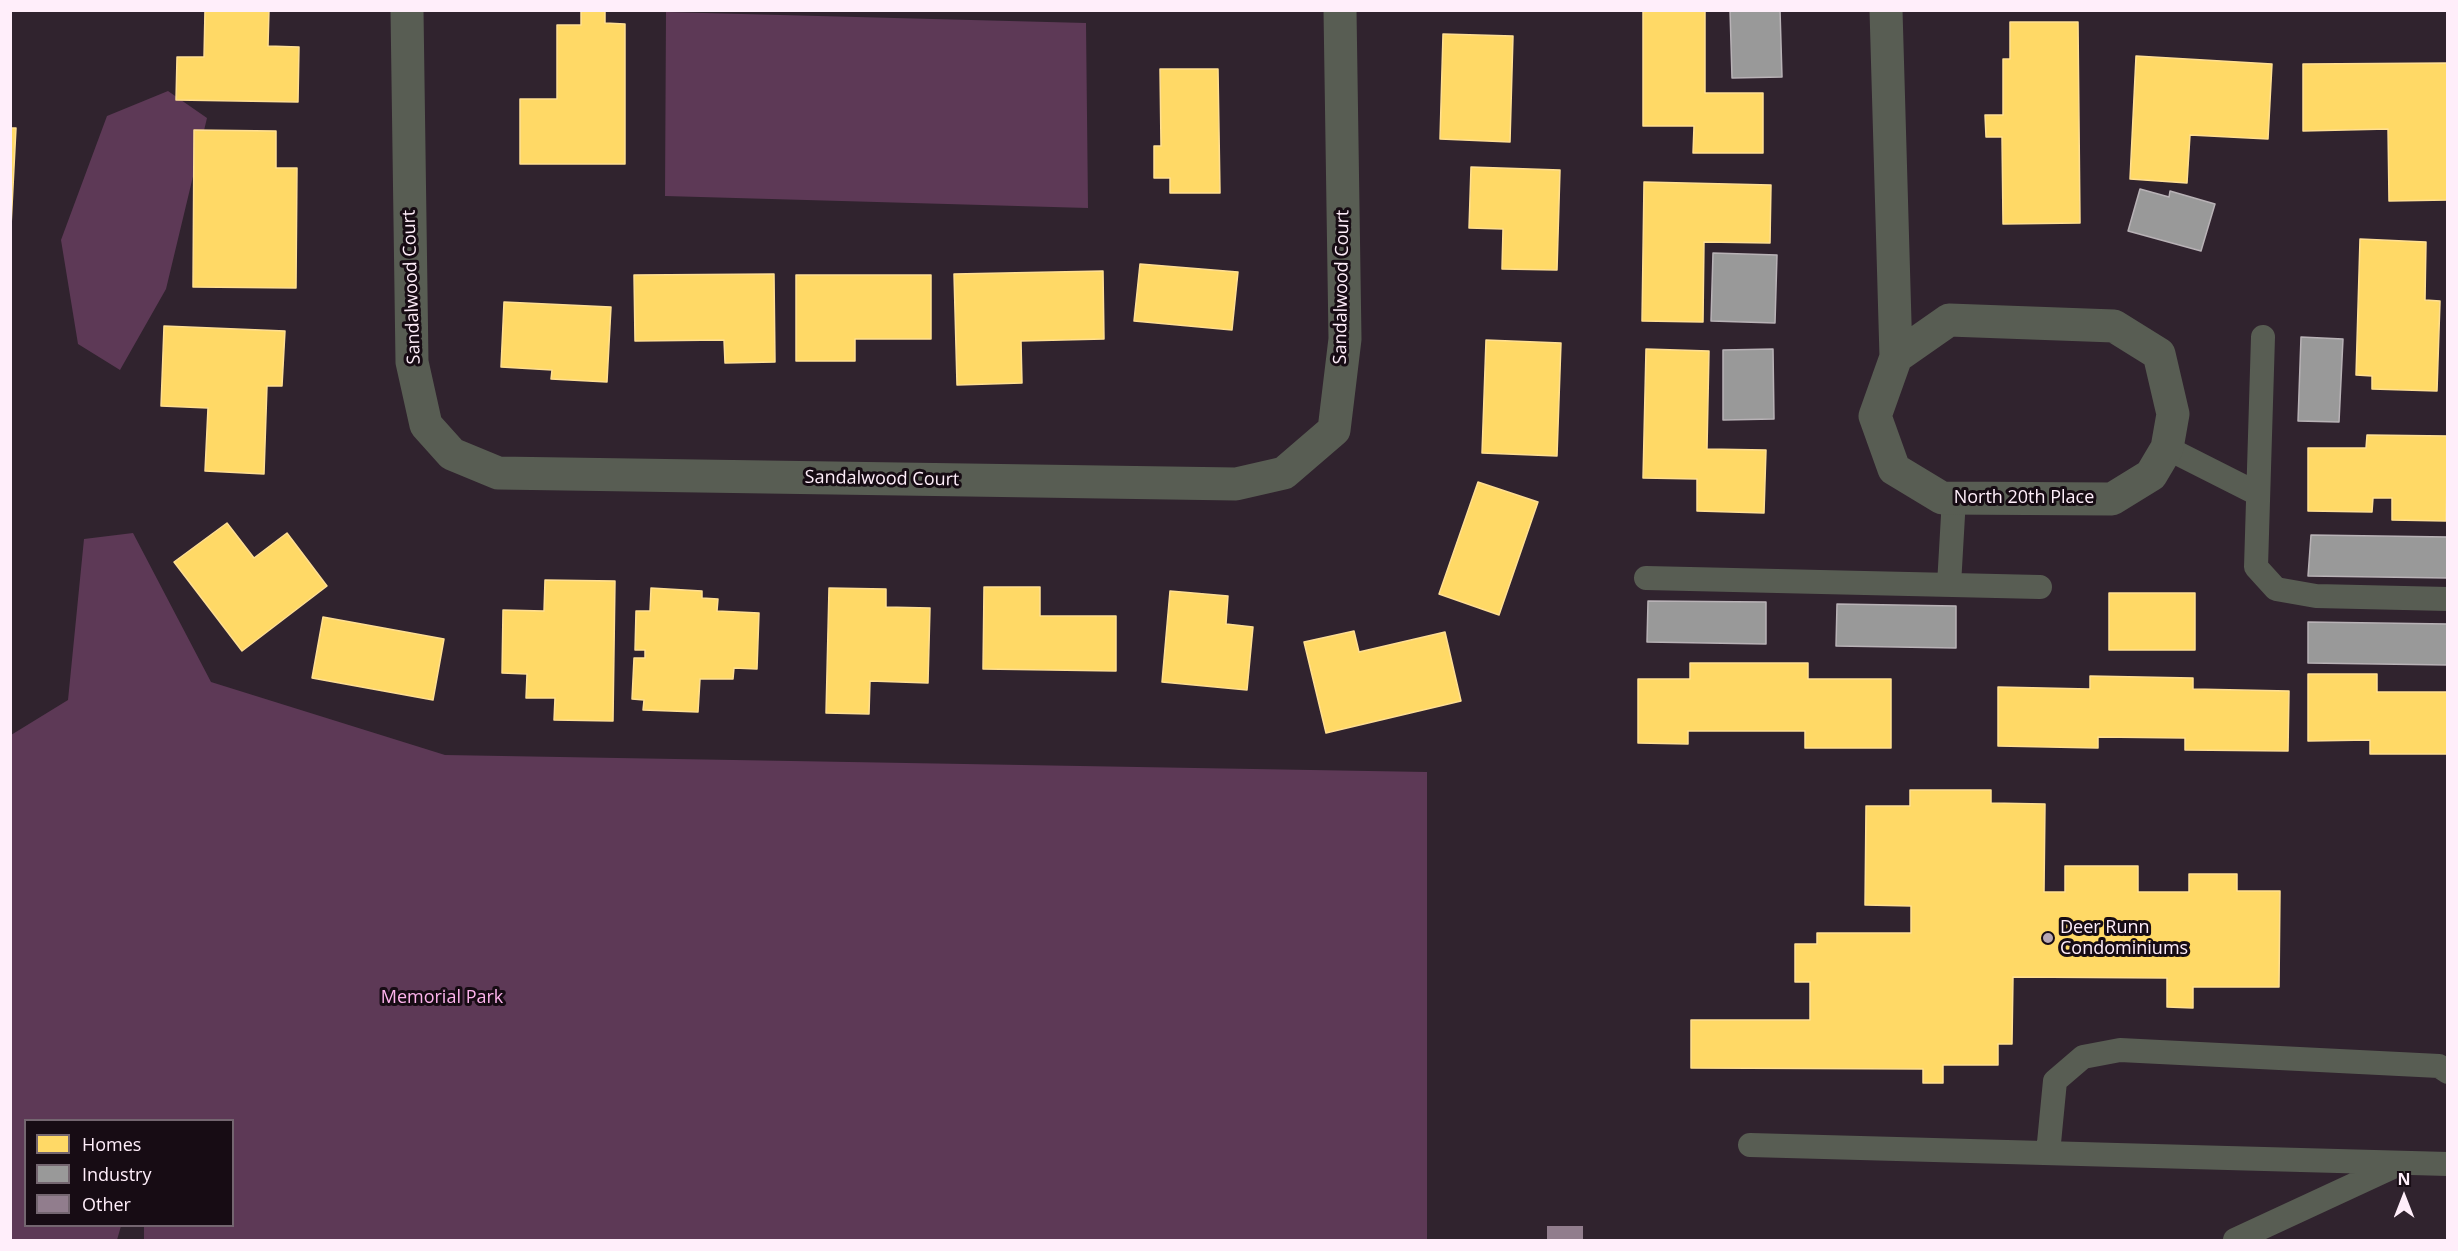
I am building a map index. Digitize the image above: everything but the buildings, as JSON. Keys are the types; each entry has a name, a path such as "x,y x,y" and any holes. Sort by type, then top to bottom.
{"street":[{"name":"Sandalwood Court","path":"407,10 412,362 426,425 452,454 498,473 1236,484 1284,473 1334,430 1345,339 1340,10"},
{"name":"North 20th Place","path":"1886,10 1896,357 1875,416 1894,469 1942,498 2112,499 2151,475 2167,448 2173,414 2159,354 2114,326 1948,320 1896,357"}],"lane":[{"path":"2263,337 2256,567 2276,589 2316,596 2448,599"},
{"path":"2167,448 2258,494"},
{"path":"1950,585 1954,498"},
{"path":"1646,578 2040,587"},
{"path":"2048,1153 2055,1081 2083,1057 2120,1050 2439,1066 2448,1072"},
{"path":"1750,1145 2448,1164"},
{"path":"2235,1240 2404,1162"}],"green space":[{"path":"666,12 1086,23 1088,208 665,196"},
{"path":"168,91 207,118 166,289 120,370 78,344 61,240 107,116"},
{"name":"Memorial Park","path":"133,533 211,682 445,755 1427,772 1427,1240 144,1240 144,1227 234,1227 234,1119 24,1119 24,1227 121,1227 117,1240 11,1240 11,735 68,700 84,539"}],"place":[{"name":"Deer Runn Condominiums","path":"2048,938"}]}
